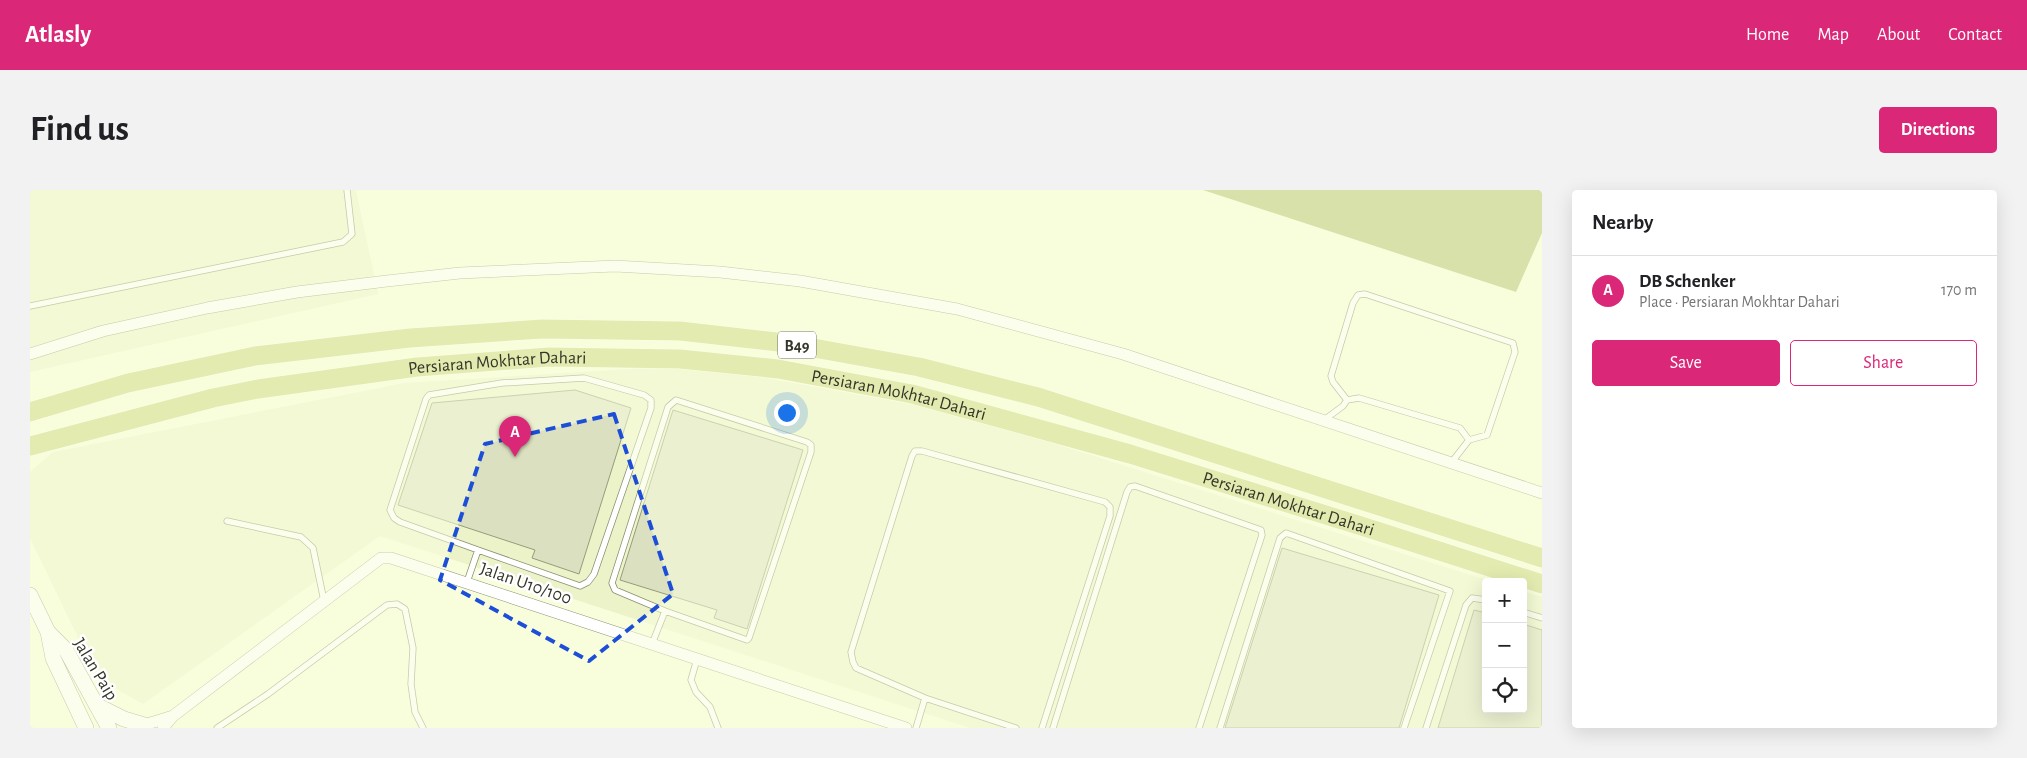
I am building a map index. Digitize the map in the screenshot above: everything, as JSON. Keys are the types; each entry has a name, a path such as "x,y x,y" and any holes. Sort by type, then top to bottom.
{"main road":[{"name":"Persiaran Mokhtar Dahari","path":"30,412 128,383 255,356 410,338 542,329 680,331 786,343 919,367 1038,397 1542,558"},
{"name":"Persiaran Mokhtar Dahari","path":"30,446 213,398 258,389 418,366 549,357 680,359 778,370 912,394 1130,454 1542,584"}],"street":[{"path":"30,354 103,331 207,308 297,292 387,280 460,273 615,266 691,270 800,281 956,308 1123,354 1542,493"},
{"name":"Jalan U10/100","path":"163,728 173,716 381,558 391,558 467,582 906,728"},
{"name":"Jalan Paip","path":"30,595 48,632 52,658 85,727"},
{"name":"Jalan Paip","path":"48,632 66,650 109,728"},
{"path":"96,705 142,726"},
{"name":"Jalan U10/100","path":"142,726 173,716"}],"lane":[{"path":"30,306 342,242 352,234 347,190"},
{"path":"1347,400 1333,382 1331,376 1353,303 1358,296 1365,294 1512,343 1515,352 1487,435 1469,440 1452,463"},
{"path":"584,378 644,395 651,400 651,408 598,564 588,582 580,586 478,550 400,522 394,518 390,510 426,399 429,395 502,383 584,378"},
{"path":"1347,400 1359,398 1460,428 1469,440"},
{"path":"676,400 811,445 811,452 750,638 743,639 665,611 615,590 612,583 668,407 671,403 676,400"},
{"path":"1323,421 1344,406 1347,400"},
{"path":"1016,728 925,698 856,668 853,662 851,652 915,451 922,451 1105,502 1110,507 1110,516 1042,728"},
{"path":"1053,728 1128,492 1130,487 1135,486 1261,530 1262,535 1198,728"},
{"path":"227,521 301,537 313,548 324,601"},
{"path":"1220,728 1280,538 1286,533 1450,590 1404,728"},
{"path":"467,582 478,550"},
{"path":"1426,728 1466,605 1472,598 1482,599"},
{"path":"217,728 268,694 387,605 397,604 405,609 413,648 411,684 413,703 423,728"},
{"path":"652,644 665,611"},
{"path":"1527,613 1542,618"},
{"path":"697,659 691,680 696,692 710,707 718,728"},
{"path":"916,728 925,698"}],"highlighted area":[{"path":"614,414 673,594 589,661 440,580 485,444"}],"shaded area":[{"path":"30,190 356,190 378,294 30,372"},
{"path":"694,365 954,412 1482,579 1482,713 1527,713 1527,592 1542,597 1542,728 970,728 380,536 143,704 98,679 30,538 30,472 53,452 405,383"}],"green space":[{"path":"1203,190 1542,190 1542,233 1516,292"}],"building":[{"path":"575,390 631,408 579,574 532,558 535,550 398,505 432,403"},
{"path":"673,410 803,450 747,629 714,618 717,610 620,580"},
{"path":"1282,548 1439,595 1399,728 1225,728"},
{"path":"1474,610 1482,612 1482,713 1527,713 1527,625 1542,630 1542,728 1438,728"}],"place":[{"name":"DB Schenker","path":"515,457"}]}
